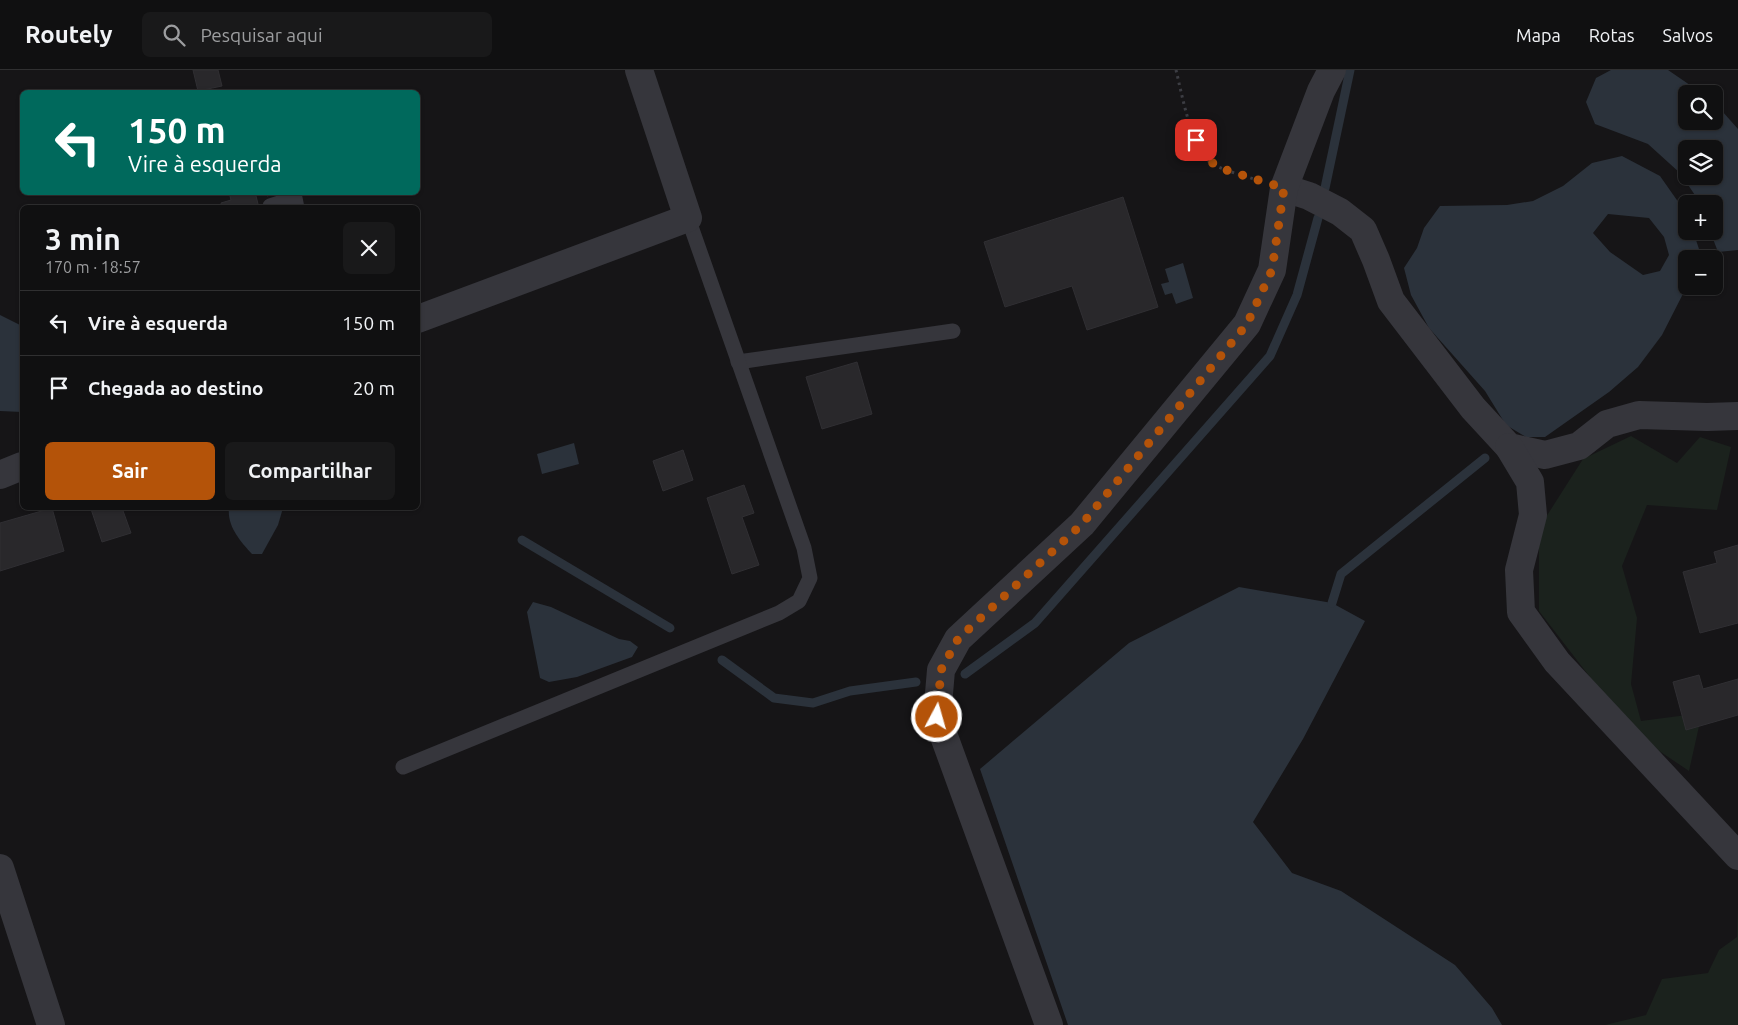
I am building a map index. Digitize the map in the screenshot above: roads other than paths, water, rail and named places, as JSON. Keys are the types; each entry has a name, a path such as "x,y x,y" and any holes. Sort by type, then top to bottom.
{"street":[{"path":"420,318 688,218 639,70"},
{"path":"1048,1025 937,717 941,670 958,639 1082,524 1247,324 1272,270 1284,188 1321,91 1332,70"},
{"path":"1284,188 1309,196 1340,212 1363,230 1391,301 1473,408 1510,447 1530,482 1533,515 1519,570 1521,612 1557,662 1738,856"},
{"path":"1510,447 1544,455 1578,446 1607,424 1639,415 1738,416"},
{"path":"0,475 20,467"},
{"path":"0,868 51,1025"}],"lane":[{"path":"273,205 295,198 296,205"},
{"path":"403,767 779,613 799,601 810,578 804,548 688,218"},
{"path":"738,362 953,331"}],"waterway":[{"path":"1325,188 1350,70"},
{"path":"965,674 1035,623 1270,356 1297,295 1318,218"},
{"path":"1332,603 1341,574 1485,458"},
{"path":"522,540 670,628"},
{"path":"722,660 774,698 813,703 850,691 916,682"}]}
